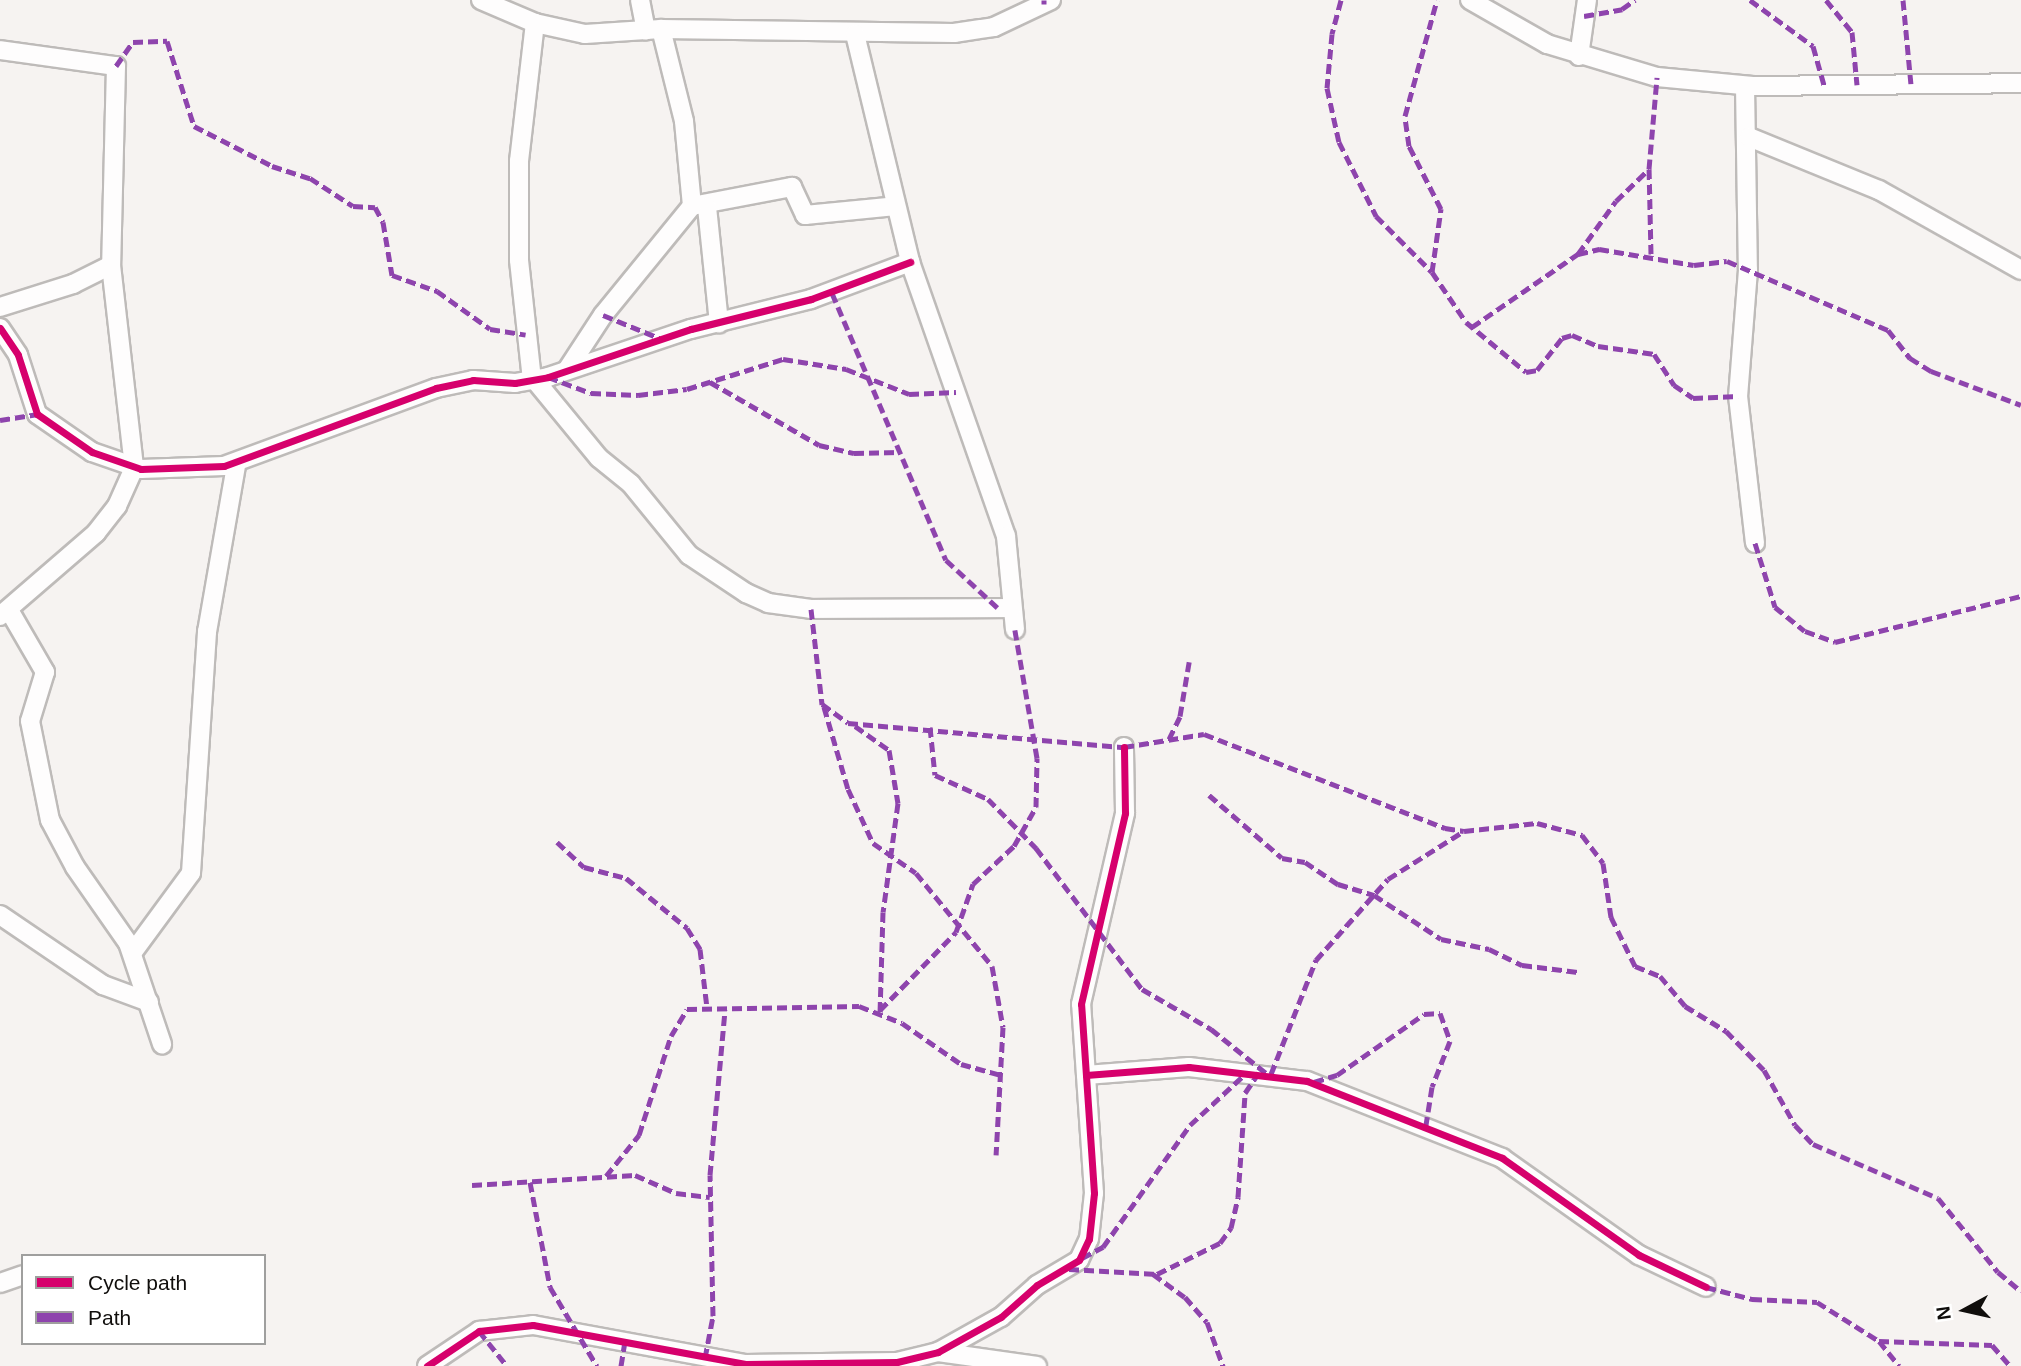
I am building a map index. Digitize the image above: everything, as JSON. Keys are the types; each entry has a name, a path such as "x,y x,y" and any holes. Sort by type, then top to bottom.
{"street":[{"path":"481,0 535,23 585,34 654,30 855,34 986,29 1051,0"},
{"path":"640,0 654,30 684,121 719,323"},
{"path":"1470,0 1516,30 1580,56 1657,77 1745,86 2021,83"},
{"path":"1580,56 1587,0"},
{"path":"535,23 519,161 519,260 533,380 599,458 631,484 689,555 746,593 768,603 811,609 1012,608"},
{"path":"855,34 911,262 1006,536 1015,630"},
{"path":"0,50 116,66 111,265 134,468 117,506 96,533 5,613 45,672 30,721 50,820 133,952 162,1044"},
{"path":"1745,86 1749,137 1748,270 1738,396 1755,543"},
{"path":"1749,137 1879,190 2021,270"},
{"path":"566,370 603,315 700,206 792,187 805,215 896,206"},
{"path":"0,328 18,355 37,414 92,453 134,468 236,465 343,419 436,388 473,380 533,380 719,323 811,299 911,262"},
{"path":"0,307 73,284 111,265"},
{"path":"133,952 191,873 207,632 236,465"},
{"path":"427,1366 479,1332 533,1325 745,1364 889,1363 938,1352 1007,1313 1085,1252 1094,1193 1081,1003 1125,813 1124,747"},
{"path":"0,915 103,985 149,1002"},
{"path":"1086,1075 1189,1067 1307,1081 1502,1158 1639,1255 1706,1287"},
{"path":"0,1283 21,1276"},
{"path":"938,1352 1037,1366"}],"marked path":[{"path":"1341,0 1332,34 1327,88 1339,142 1376,216 1432,272 1466,322 1526,372 1537,370 1562,338 1572,335 1598,346 1654,354 1674,385 1693,398 1738,396"},
{"path":"1432,272 1441,209 1409,146 1405,116 1437,0"},
{"path":"1584,16 1622,9 1635,0"},
{"path":"1750,0 1813,46 1824,85"},
{"path":"1826,0 1852,32 1857,85"},
{"path":"1903,0 1911,84"},
{"path":"116,66 133,42 167,41 194,126 272,166 310,178 353,206 375,207 383,222 392,275 437,291 490,329 526,335"},
{"path":"1651,254 1649,169 1657,77"},
{"path":"1578,254 1616,201 1649,169"},
{"path":"1472,327 1578,254 1599,249 1694,265 1727,261 1888,330 1910,358 1931,371 2021,405"},
{"path":"832,293 946,560 999,609"},
{"path":"603,315 659,338"},
{"path":"548,377 591,393 638,395 687,389 783,359 846,369 909,394 956,392"},
{"path":"710,382 819,445 854,453 900,452"},
{"path":"0,420 37,414"},
{"path":"1755,543 1775,607 1805,631 1835,642 2021,596"},
{"path":"811,609 822,704 848,723 1124,747 1204,734 1445,828 1464,831 1537,823 1582,835 1603,863 1611,917 1635,966 1660,976 1685,1006 1726,1031 1764,1070 1795,1125 1813,1144 1938,1198 1998,1272 2021,1291"},
{"path":"880,1010 956,932 973,884 1014,846 1036,807 1037,758 1015,630"},
{"path":"1169,739 1180,716 1190,657"},
{"path":"824,707 848,789 873,843 916,873 992,966 1003,1027 996,1155"},
{"path":"855,726 889,750 898,803 883,912 880,1013"},
{"path":"930,727 935,775 988,799 1036,848 1142,989 1211,1029 1266,1073"},
{"path":"1209,795 1282,858 1305,862 1338,884 1374,895 1441,939 1489,949 1522,965 1578,972"},
{"path":"1271,1074 1316,960 1388,879 1464,831"},
{"path":"557,842 584,867 626,878 687,928 700,949 707,1008"},
{"path":"606,1176 639,1135 671,1036 687,1009 859,1006 902,1023 961,1064 1001,1075"},
{"path":"705,1358 713,1316 710,1175 725,1010"},
{"path":"1314,1082 1337,1075 1424,1014 1440,1013 1450,1041 1432,1087 1425,1131"},
{"path":"1069,1269 1157,1274 1220,1243 1231,1228 1238,1197 1245,1093 1259,1072"},
{"path":"1082,1258 1103,1247 1190,1125 1245,1074"},
{"path":"472,1185 635,1175 676,1193 710,1197"},
{"path":"530,1182 550,1287 597,1366"},
{"path":"1153,1274 1185,1297 1207,1322 1223,1366"},
{"path":"1706,1287 1752,1299 1817,1302 1879,1341 1992,1345 2010,1366"},
{"path":"479,1331 507,1366"},
{"path":"1879,1341 1899,1366"},
{"path":"621,1366 625,1342"}],"cycle path":[{"path":"0,328 18,355 37,414 92,452 141,469 224,466 436,388 473,380 515,383 548,377 691,329 811,299 910,262"},
{"path":"427,1366 479,1331 533,1325 745,1364 897,1362 938,1352 1001,1317 1037,1285 1079,1260 1089,1239 1094,1193 1081,1004 1125,813 1124,747"},
{"path":"1086,1075 1189,1067 1307,1081 1502,1158 1639,1255 1706,1287"}]}
